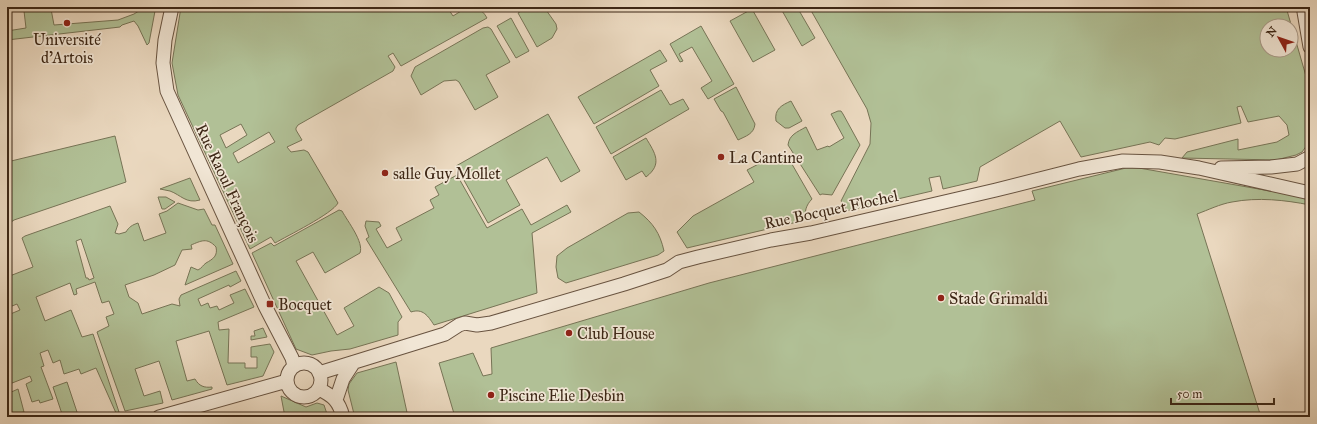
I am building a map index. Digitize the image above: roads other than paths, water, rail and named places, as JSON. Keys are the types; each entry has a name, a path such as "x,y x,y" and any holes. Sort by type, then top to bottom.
{"street":[{"name":"Rue Raoul François","path":"172,7 165,40 163,63 167,91 265,306 292,358 294,366"},
{"path":"1303,9 1310,25"},
{"path":"1303,9 1310,47"},
{"name":"Rue Bocquet Flochel","path":"1200,168 1271,167 1297,164 1310,157"},
{"name":"Rue Bocquet Flochel","path":"319,373 445,334 457,334 472,329 477,325 491,323 624,284 668,270 679,262 771,240 811,233 1079,169 1123,160 1160,162 1200,168 1310,193"},
{"path":"336,400 343,379 354,362"},
{"path":"305,363 316,368 319,373 321,378 319,389 309,396 297,396 289,387 287,381 289,373 294,366 305,363"},
{"path":"159,417 287,381"},
{"path":"319,389 332,395 336,400 343,417"}],"place":[{"name":"Université d'Artois","path":"67,23"},
{"name":"La Cantine","path":"721,157"},
{"name":"salle Guy Mollet","path":"385,173"},
{"name":"Stade Grimaldi","path":"941,298"},
{"name":"Bocquet","path":"270,304"},
{"name":"Club House","path":"569,333"},
{"name":"Piscine Elie Desbin","path":"491,395"}]}
